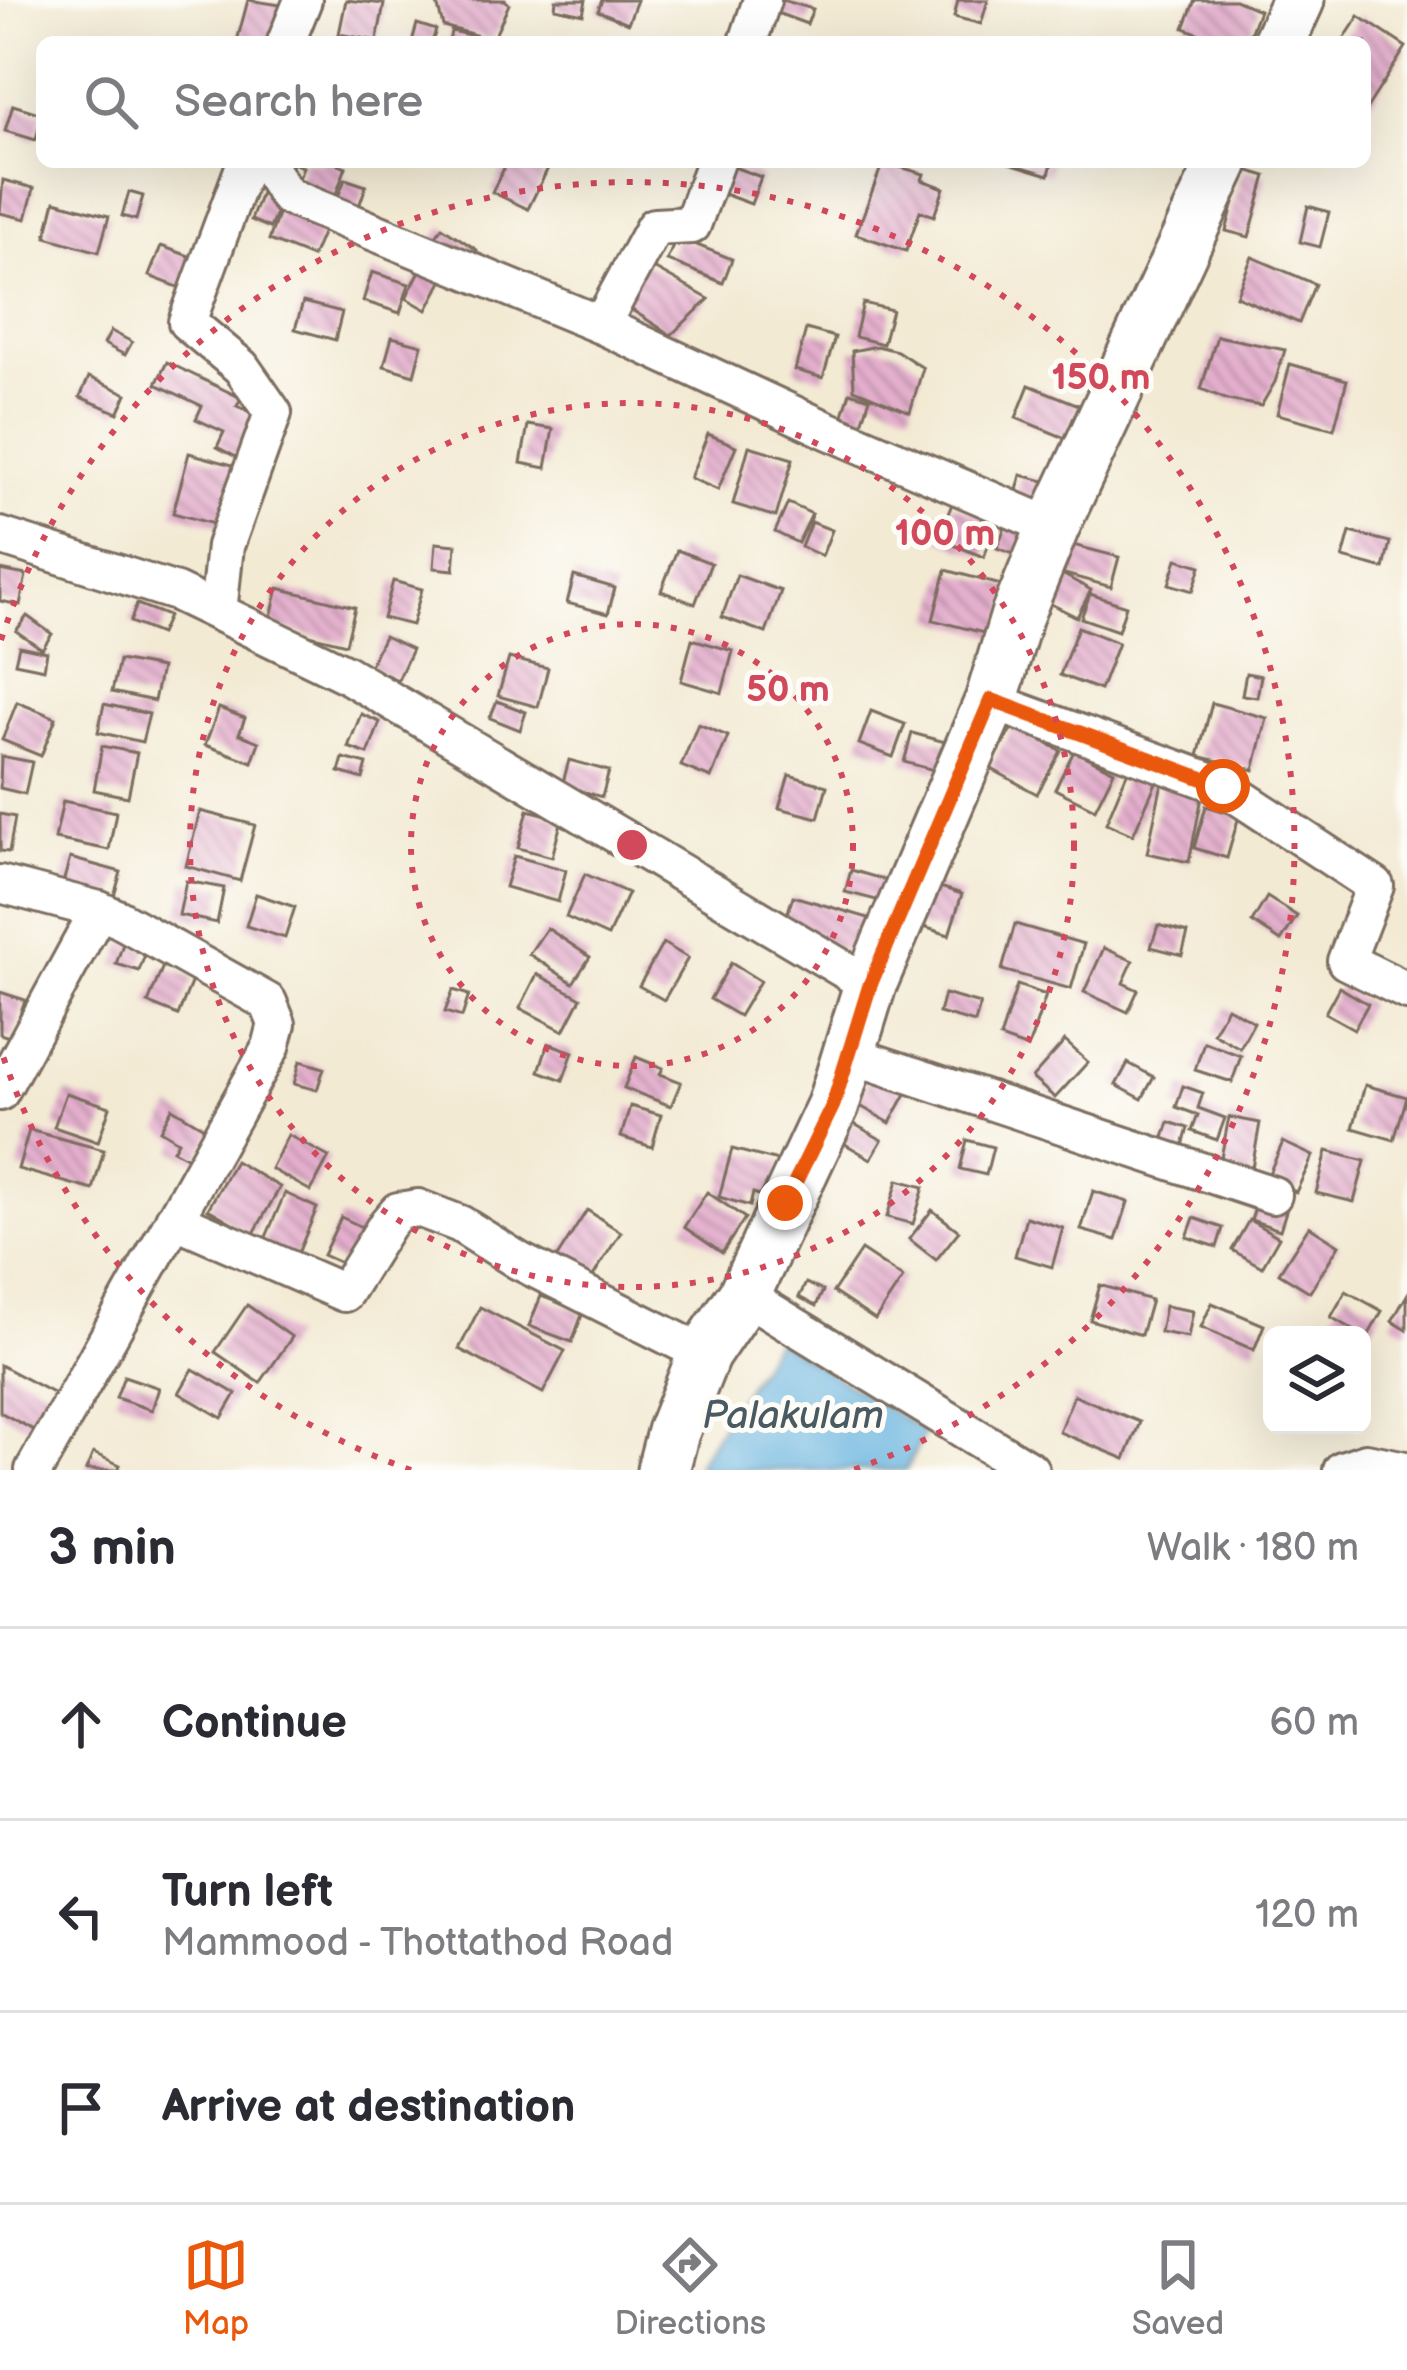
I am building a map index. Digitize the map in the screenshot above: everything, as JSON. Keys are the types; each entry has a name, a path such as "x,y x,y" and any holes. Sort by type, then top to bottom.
{"street":[{"path":"288,36 303,0"},
{"path":"750,36 762,0"},
{"path":"1282,36 1298,0"},
{"path":"218,612 225,546 273,413 241,367 188,322 243,168"},
{"path":"269,168 287,196 602,325 827,430 1053,527"},
{"path":"602,325 654,227 692,225 713,168"},
{"path":"662,1470 704,1354 743,1295 833,1105 870,985 991,700 1017,615 1053,527 1219,168"},
{"path":"0,536 176,592 346,674 870,985"},
{"path":"991,700 1223,786 1375,886 1346,961 1407,992"},
{"path":"0,884 99,910 268,1001 277,1024 271,1047 34,1470"},
{"path":"0,1092 99,910"},
{"path":"848,1054 1273,1195"},
{"path":"174,1220 344,1293 398,1211 418,1208 460,1224 519,1261 704,1354"},
{"path":"743,1295 1030,1470"},
{"path":"1342,1470 1366,1462 1405,1470"}],"water":[{"name":"Palakulam","path":"776,1340 925,1432 906,1470 705,1470 697,1464"}],"building":[{"path":"248,0 287,6 279,36 238,36"},
{"path":"346,0 384,4 378,36 339,34"},
{"path":"436,0 505,0 509,4 495,36 443,26"},
{"path":"556,0 586,0 583,14 555,8"},
{"path":"602,0 637,0 628,23 598,11"},
{"path":"782,0 813,9 807,24 777,13"},
{"path":"958,0 988,0 981,24 954,17"},
{"path":"1195,0 1235,0 1259,10 1249,36 1205,36 1184,28"},
{"path":"1359,16 1406,47 1371,102 1371,36 1346,36"},
{"path":"417,24 436,30 434,36 414,36"},
{"path":"13,105 36,112 36,140 5,131"},
{"path":"303,168 346,168 332,205 295,192"},
{"path":"504,168 548,168 528,209 492,192"},
{"path":"730,168 761,177 751,204 721,193"},
{"path":"881,168 924,174 922,180 944,188 934,216 920,211 906,251 856,234"},
{"path":"1243,169 1266,176 1249,237 1226,231"},
{"path":"345,179 366,186 356,215 334,207"},
{"path":"3,180 34,188 26,219 0,213"},
{"path":"262,191 282,199 270,228 251,220"},
{"path":"129,192 143,196 136,220 122,216"},
{"path":"55,201 109,216 99,252 46,237"},
{"path":"283,201 328,219 312,257 269,240"},
{"path":"1308,206 1329,212 1320,247 1300,242"},
{"path":"442,227 477,250 466,267 430,245"},
{"path":"677,237 732,259 723,283 667,260"},
{"path":"161,246 203,261 191,292 149,276"},
{"path":"1252,257 1315,284 1299,323 1236,296"},
{"path":"641,261 709,299 671,335 618,301"},
{"path":"424,263 446,274 427,310 406,298"},
{"path":"372,272 409,284 400,313 363,301"},
{"path":"303,302 342,312 335,340 295,329"},
{"path":"863,303 892,310 883,344 855,337"},
{"path":"806,329 835,337 823,378 795,370"},
{"path":"111,331 132,342 125,355 104,344"},
{"path":"1217,336 1285,350 1261,406 1201,389"},
{"path":"392,337 422,345 414,375 384,366"},
{"path":"877,346 897,351 923,368 910,412 854,389 852,351"},
{"path":"167,362 241,398 237,406 260,417 240,459 217,447 224,432 196,419 202,406 156,384"},
{"path":"1290,364 1347,380 1334,429 1277,414"},
{"path":"89,377 127,394 118,413 80,397"},
{"path":"1029,385 1079,405 1065,438 1016,418"},
{"path":"850,392 870,398 860,430 840,425"},
{"path":"528,425 553,429 546,468 521,463"},
{"path":"708,434 736,446 718,490 690,478"},
{"path":"749,446 793,459 776,517 733,504"},
{"path":"189,453 240,467 224,527 173,513"},
{"path":"1021,475 1056,484 1049,511 1014,502"},
{"path":"788,503 812,514 798,543 775,532"},
{"path":"952,504 997,521 984,557 938,539"},
{"path":"811,522 832,530 822,556 801,547"},
{"path":"1007,522 1042,536 1033,561 997,548"},
{"path":"1350,532 1390,542 1384,569 1343,558"},
{"path":"436,543 456,545 454,570 434,568"},
{"path":"1069,544 1119,557 1111,587 1061,573"},
{"path":"677,550 711,563 695,604 661,591"},
{"path":"1177,559 1201,566 1193,591 1169,584"},
{"path":"0,570 26,575 20,605 0,601"},
{"path":"946,570 1012,588 999,637 933,620"},
{"path":"1060,573 1091,590 1077,617 1045,601"},
{"path":"737,575 781,591 766,633 722,617"},
{"path":"574,576 615,588 608,614 567,603"},
{"path":"393,581 422,589 412,625 383,618"},
{"path":"278,588 355,607 346,644 269,625"},
{"path":"1090,594 1126,606 1118,631 1081,618"},
{"path":"137,604 168,616 160,634 130,622"},
{"path":"27,616 52,634 42,649 16,631"},
{"path":"1078,627 1118,643 1100,690 1060,675"},
{"path":"384,636 412,649 398,680 369,667"},
{"path":"692,639 733,651 722,693 681,681"},
{"path":"19,646 47,652 44,669 15,663"},
{"path":"509,658 548,668 538,707 498,696"},
{"path":"119,660 161,668 154,701 112,692"},
{"path":"1246,673 1261,676 1257,697 1242,695"},
{"path":"497,701 526,712 520,730 490,718"},
{"path":"17,702 56,718 41,756 2,740"},
{"path":"1212,703 1267,718 1254,770 1198,756"},
{"path":"104,704 149,714 142,742 98,732"},
{"path":"219,708 245,718 239,734 259,742 252,762 205,745"},
{"path":"871,711 905,724 893,757 859,744"},
{"path":"361,714 380,722 368,754 348,747"},
{"path":"698,724 728,736 711,778 681,766"},
{"path":"1014,725 1061,751 1037,794 990,768"},
{"path":"912,733 949,743 941,772 904,762"},
{"path":"102,746 137,753 128,797 94,790"},
{"path":"1074,751 1114,771 1095,809 1055,789"},
{"path":"1,756 32,762 25,794 0,788"},
{"path":"343,758 367,764 363,779 339,772"},
{"path":"569,760 609,771 602,797 562,786"},
{"path":"1129,768 1157,780 1133,835 1106,823"},
{"path":"789,775 827,786 818,818 779,808"},
{"path":"1162,783 1203,792 1189,862 1147,853"},
{"path":"63,801 116,812 109,850 55,839"},
{"path":"1206,806 1239,816 1227,858 1194,848"},
{"path":"528,810 562,819 552,857 518,848"},
{"path":"200,811 255,825 240,881 186,866"},
{"path":"0,814 15,817 9,852 0,851"},
{"path":"514,856 566,870 558,902 505,887"},
{"path":"70,858 121,872 112,903 61,890"},
{"path":"851,870 889,881 884,902 845,892"},
{"path":"585,874 628,893 608,936 566,917"},
{"path":"186,881 224,888 217,923 179,915"},
{"path":"924,882 962,894 949,935 911,923"},
{"path":"256,894 295,907 285,938 246,926"},
{"path":"793,896 872,919 862,955 782,931"},
{"path":"1267,897 1297,916 1281,941 1252,922"},
{"path":"1015,924 1084,944 1071,989 1002,970"},
{"path":"1158,925 1188,933 1182,955 1151,947"},
{"path":"547,928 590,957 573,983 529,954"},
{"path":"124,941 147,949 139,971 116,964"},
{"path":"663,943 688,958 664,1000 639,986"},
{"path":"1104,948 1133,961 1123,983 1138,990 1128,1012 1084,992"},
{"path":"731,963 760,981 739,1016 710,999"},
{"path":"163,966 193,978 178,1015 148,1003"},
{"path":"537,974 581,998 564,1031 520,1008"},
{"path":"1017,985 1046,995 1028,1048 1000,1038"},
{"path":"1339,987 1368,1004 1354,1029 1325,1013"},
{"path":"453,990 469,995 462,1017 445,1012"},
{"path":"0,992 25,1000 12,1038 0,1034"},
{"path":"944,994 980,1004 975,1023 939,1013"},
{"path":"1227,1007 1254,1022 1240,1048 1213,1033"},
{"path":"1065,1041 1088,1062 1055,1098 1032,1078"},
{"path":"1204,1042 1241,1056 1232,1082 1195,1070"},
{"path":"548,1043 573,1052 563,1080 539,1071"},
{"path":"636,1057 681,1082 671,1106 624,1088"},
{"path":"300,1061 324,1068 317,1090 294,1084"},
{"path":"1128,1063 1154,1077 1142,1099 1116,1085"},
{"path":"872,1072 907,1092 890,1123 855,1103"},
{"path":"1365,1085 1407,1097 1394,1140 1353,1128"},
{"path":"1183,1086 1203,1093 1198,1108 1225,1118 1217,1140 1192,1131 1198,1115 1176,1107"},
{"path":"66,1093 110,1107 98,1142 54,1127"},
{"path":"630,1106 661,1115 652,1147 621,1137"},
{"path":"172,1108 212,1132 195,1162 173,1150 178,1141 160,1130"},
{"path":"1229,1117 1260,1123 1250,1179 1218,1173"},
{"path":"851,1122 882,1140 871,1159 840,1141"},
{"path":"1169,1122 1188,1128 1181,1153 1161,1147"},
{"path":"29,1130 104,1150 93,1190 18,1169"},
{"path":"288,1135 329,1157 311,1191 271,1169"},
{"path":"967,1140 993,1147 986,1175 960,1169"},
{"path":"1283,1142 1313,1156 1296,1192 1267,1178"},
{"path":"732,1149 782,1162 772,1199 753,1193 750,1206 719,1197"},
{"path":"1327,1151 1365,1161 1354,1202 1316,1193"},
{"path":"235,1161 280,1187 253,1235 208,1209"},
{"path":"898,1180 924,1187 913,1224 887,1217"},
{"path":"1093,1191 1128,1202 1116,1240 1081,1230"},
{"path":"707,1192 745,1218 722,1253 684,1227"},
{"path":"285,1193 317,1208 296,1258 263,1244"},
{"path":"1259,1195 1288,1205 1280,1230 1251,1220"},
{"path":"587,1210 621,1232 588,1284 554,1262"},
{"path":"932,1210 959,1231 936,1260 909,1239"},
{"path":"341,1217 370,1231 352,1268 323,1255"},
{"path":"1026,1217 1063,1228 1052,1267 1015,1256"},
{"path":"1194,1218 1223,1228 1217,1247 1187,1237"},
{"path":"1249,1220 1279,1237 1262,1267 1232,1250"},
{"path":"1309,1226 1339,1245 1310,1292 1279,1273"},
{"path":"861,1250 903,1278 875,1320 833,1292"},
{"path":"806,1283 823,1291 816,1306 799,1297"},
{"path":"1100,1285 1151,1300 1141,1335 1090,1320"},
{"path":"1346,1291 1382,1311 1371,1331 1371,1326 1346,1326 1331,1317"},
{"path":"1407,1295 1407,1330 1392,1321"},
{"path":"541,1296 583,1312 572,1342 529,1326"},
{"path":"1212,1303 1264,1325 1254,1350 1201,1327"},
{"path":"247,1305 292,1337 260,1383 215,1352"},
{"path":"1165,1306 1193,1311 1188,1337 1160,1332"},
{"path":"480,1307 565,1351 543,1393 459,1349"},
{"path":"0,1365 62,1398 43,1435 0,1412"},
{"path":"193,1369 236,1394 222,1418 179,1393"},
{"path":"124,1376 159,1388 152,1410 116,1398"},
{"path":"1074,1395 1140,1422 1125,1459 1059,1432"},
{"path":"93,1453 120,1465 118,1470 86,1470"}],"route":[{"path":"785,1203 833,1105 870,985 991,700 1223,786"}]}
